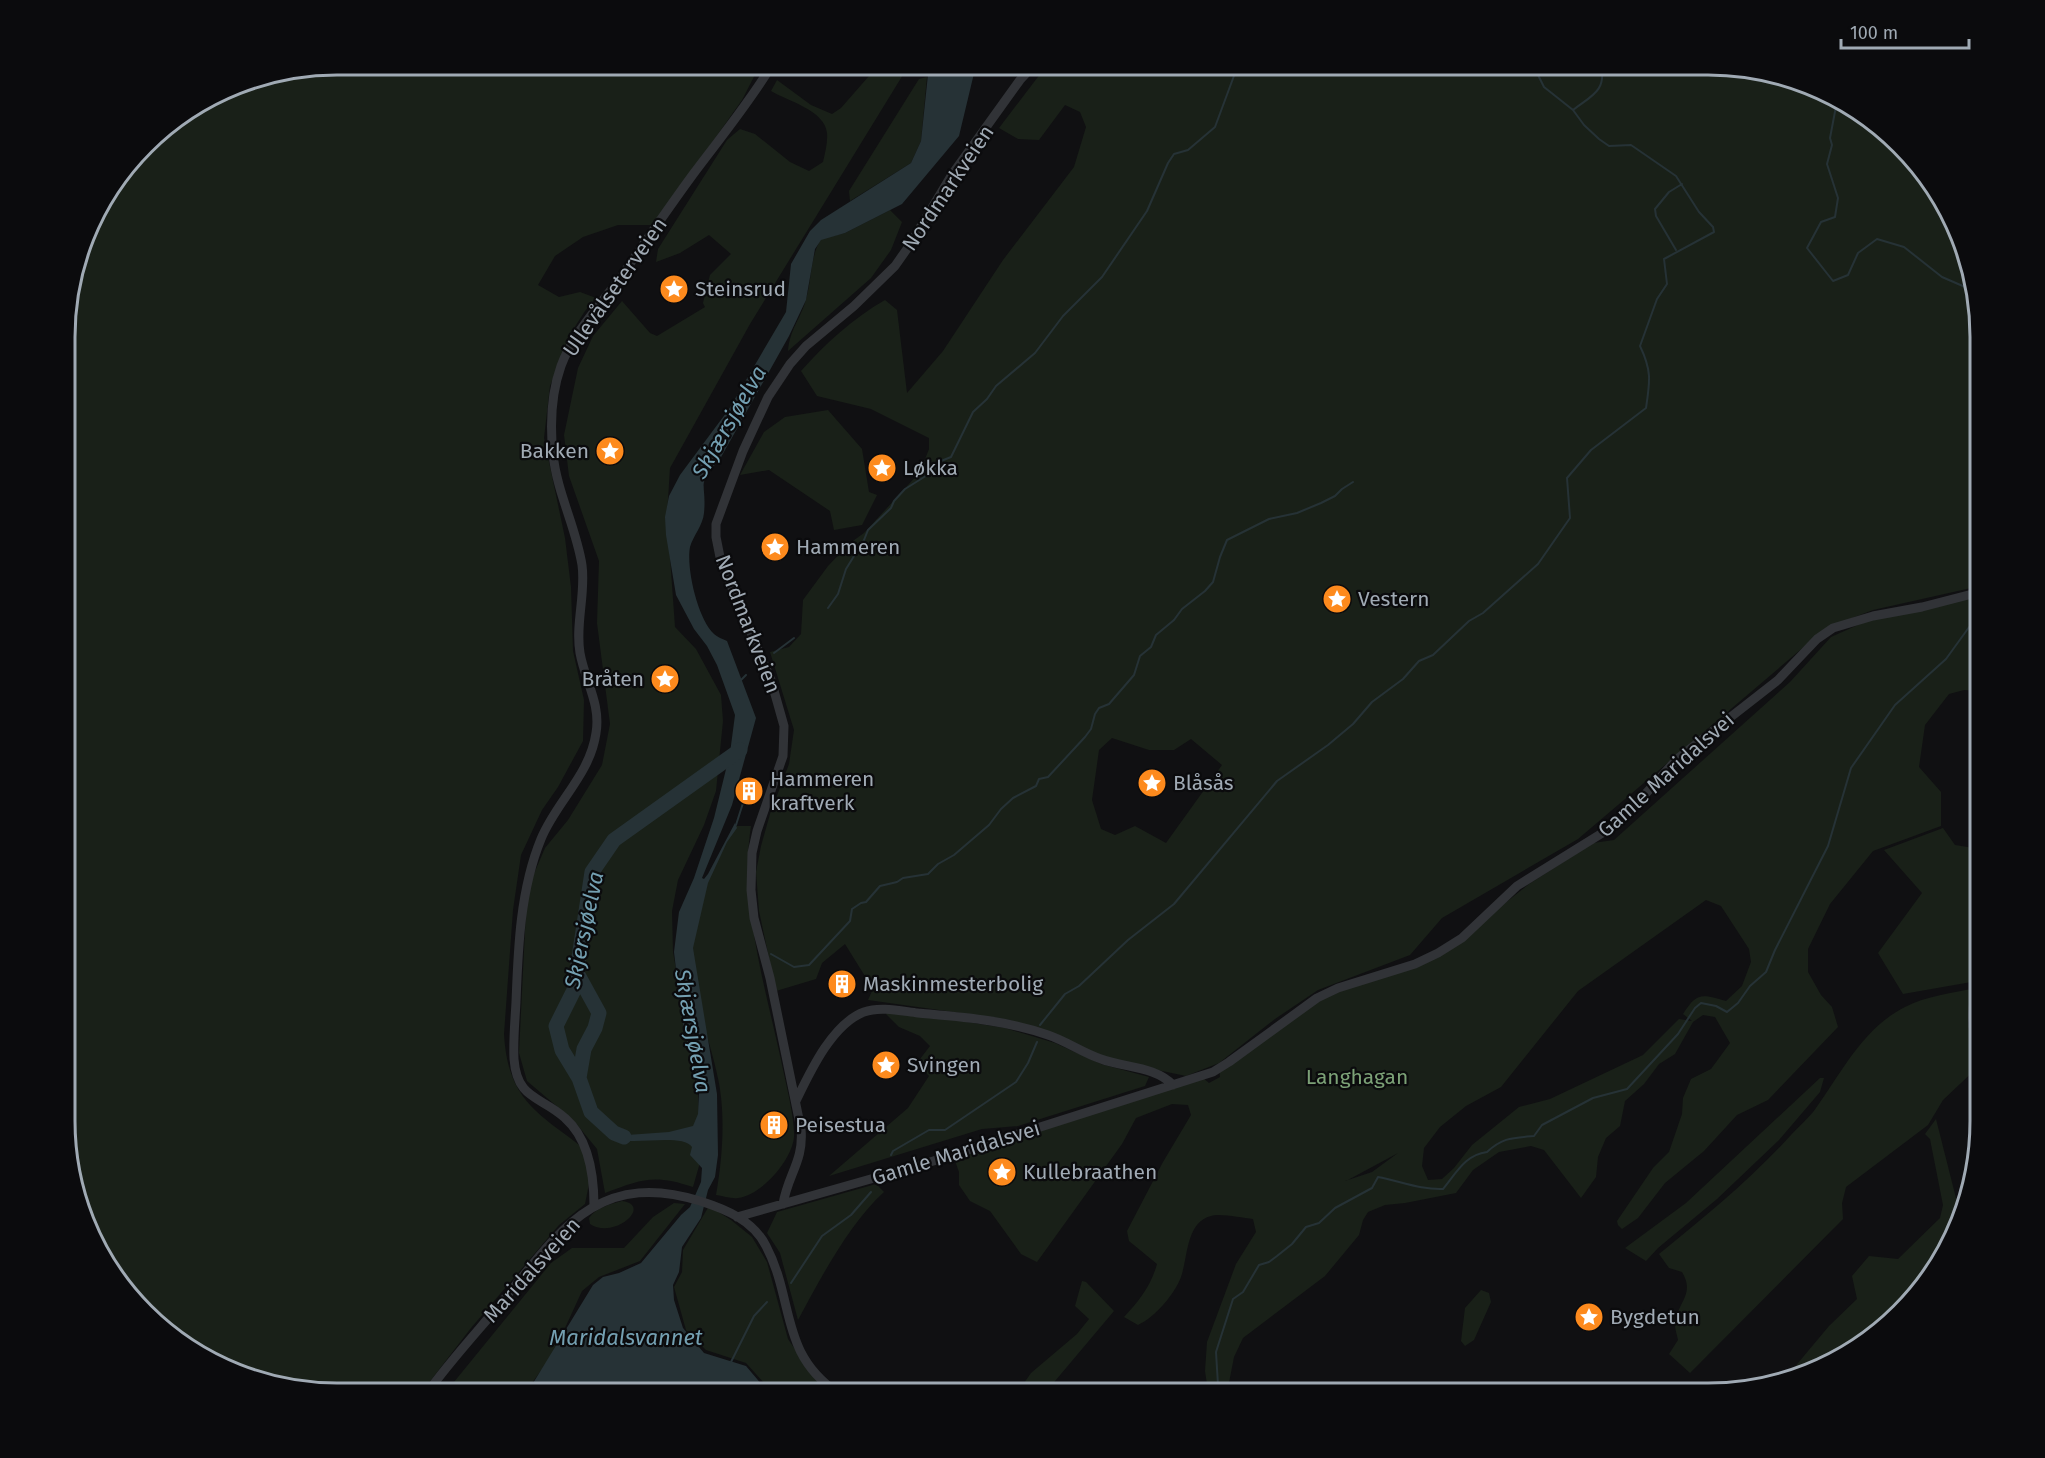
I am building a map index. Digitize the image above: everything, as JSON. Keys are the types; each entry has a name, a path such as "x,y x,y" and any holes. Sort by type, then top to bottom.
{"street":[{"name":"Ullevålseterveien","path":"594,1206 593,1172 578,1135 567,1120 554,1109 528,1095 514,1062 518,952 535,856 547,825 587,762 597,731 596,708 579,644 583,596 582,564 555,470 551,432 554,396 560,369 579,332 765,75"},
{"name":"Nordmarkveien","path":"783,1203 789,1179 798,1163 802,1141 796,1101 770,978 754,918 751,861 757,831 783,756 784,726 771,680 721,562 716,524 742,451 768,397 790,364 806,346 854,306 895,266 951,176 1025,75"},
{"name":"Gamle Maridalsvei","path":"737,1216 907,1169 1205,1075 1222,1067 1317,998 1338,988 1415,964 1462,938 1517,886 1620,822 1677,759 1778,680 1817,639 1833,628 1872,616 1922,607 1970,595"},
{"path":"796,1101 818,1059 838,1031 856,1016 876,1010 961,1017 1037,1031 1065,1041 1100,1059 1159,1074 1173,1085"},
{"name":"Maridalsveien","path":"435,1383 568,1224 594,1206 613,1198 638,1193 689,1197 709,1204 737,1216 761,1238 771,1256 792,1330 803,1358 825,1383"}],"green space":[{"path":"337,75 755,75 742,100 654,225 618,225 583,237 555,256 538,285 559,297 580,292 596,298 569,336 550,386 544,438 565,538 571,587 573,651 584,700 583,741 558,787 542,810 521,855 513,910 504,1034 507,1057 519,1090 540,1115 586,1150 590,1179 585,1204 559,1225 471,1328 429,1383 319,1382 269,1374 236,1363 206,1348 164,1318 129,1281 110,1252 95,1222 80,1172 75,1121 75,337 80,286 89,253 102,221 119,191 140,164 164,140 191,119 221,102 253,89 302,77"},
{"path":"903,75 750,324 670,468 667,515 675,627 696,649 721,695 723,721 716,791 704,825 678,880 672,911 673,952 698,1095 701,1159 693,1187 658,1179 629,1184 605,1193 597,1149 574,1121 527,1081 519,1053 527,890 545,848 568,820 602,765 610,724 597,623 599,561 569,476 564,435 578,368 593,336 622,301 650,333 657,336 705,307 703,303 710,275 731,254 709,235 680,253 656,262 658,249 727,140 740,129 755,134 790,162 809,171 823,162 827,140 825,125 813,112 771,91 777,80 811,105 832,114 841,108 869,76"},
{"path":"1039,75 1708,75 1759,80 1792,89 1824,102 1868,129 1916,177 1943,221 1961,269 1968,302 1970,337 1970,588 1873,610 1826,628 1578,839 1442,918 1410,955 1318,990 1275,1019 1219,1063 1186,1076 1105,1059 1010,1020 868,1000 873,989 845,944 822,963 816,979 776,991 759,911 756,872 770,814 789,764 794,730 770,652 789,647 801,634 803,600 828,566 850,543 864,533 920,472 929,449 929,438 871,409 817,396 801,371 840,332 885,300 897,310 907,393 943,351 1003,260 1074,167 1086,127 1080,112 1065,105 1039,140 1018,139 999,128","holes":["1112,738 1149,750 1174,750 1191,739 1222,765 1166,843 1135,826 1115,835 1101,829 1092,800 1099,750"]},
{"path":"927,77 921,141 911,163 850,201 849,191 919,79"},
{"path":"890,210 902,222 891,250 871,278 788,351 791,336 806,299 815,253 821,239 845,233"},
{"path":"828,410 862,449 869,492 877,495 862,525 834,530 830,511 769,470 740,475 764,432 785,417"},
{"name":"Langhagan","path":"1970,595 1970,690 1949,694 1925,725 1919,767 1941,792 1941,826 1873,851 1830,904 1808,949 1808,972 1821,995 1832,1007 1838,1027 1768,1100 1737,1115 1704,1151 1665,1183 1638,1218 1622,1229 1617,1221 1653,1168 1669,1152 1682,1114 1683,1098 1691,1079 1711,1069 1730,1043 1715,1017 1703,1015 1693,1022 1675,1054 1659,1064 1644,1084 1625,1101 1620,1126 1606,1138 1598,1157 1596,1177 1581,1198 1544,1150 1531,1146 1499,1152 1473,1170 1456,1193 1385,1205 1368,1212 1359,1235 1325,1276 1243,1338 1234,1357 1229,1383 1207,1383 1205,1371 1207,1342 1236,1264 1256,1232 1253,1219 1220,1215 1203,1220 1192,1233 1181,1277 1169,1298 1151,1317 1138,1325 1124,1317 1144,1293 1157,1264 1129,1241 1127,1231 1163,1162 1191,1115 1188,1105 1172,1104 1136,1118 1122,1144 1037,1262 1021,1254 990,1211 970,1201 959,1185 959,1172 954,1158 1203,1078 1209,1083 1220,1077 1219,1065 1317,998 1451,946 1529,884 1593,843 1614,840 1790,682 1831,637 1869,620","holes":["1706,900 1721,906 1749,949 1751,962 1742,986 1726,1001 1705,996 1696,998 1683,1014 1692,1021 1679,1019 1643,1055 1550,1099 1519,1107 1472,1145 1442,1179 1428,1180 1422,1166 1424,1148 1440,1127 1466,1106 1501,1087 1578,991","1398,1153 1372,1172 1348,1180"]},
{"path":"734,826 751,826 748,884 751,913 761,973 789,1099 794,1137 788,1156 774,1175 757,1190 736,1198 716,1195 722,1142 722,1102 716,1068 695,987 691,945 701,897"},
{"path":"1943,828 1955,845 1970,847 1970,982 1903,994 1878,953 1922,893 1884,850"},
{"path":"1970,989 1968,1023 1970,1074 1943,1100 1928,1125 1846,1187 1842,1203 1843,1219 1690,1373 1669,1354 1678,1340 1676,1317 1686,1293 1686,1280 1682,1272 1669,1268 1659,1254 1744,1182 1807,1119 1855,1052 1877,1027 1905,1007 1940,995"},
{"path":"897,1011 1005,1028 1055,1043 1101,1064 1149,1077 1145,1086 1018,1126 982,1129 829,1176 908,1108 929,1076 917,1063 930,1046 920,1036 899,1027 886,1014"},
{"path":"1820,1078 1824,1078 1820,1092 1779,1140 1717,1199 1658,1248 1646,1261 1625,1248 1686,1203"},
{"path":"1936,1119 1957,1202 1935,1252 1905,1294 1868,1329 1824,1356 1793,1368 1829,1326 1857,1299 1852,1276 1869,1256 1898,1259 1940,1218 1943,1205 1930,1139 1925,1134"},
{"path":"876,1184 884,1192 847,1236 798,1320 780,1253 767,1233 777,1212"},
{"path":"622,1201 631,1204 634,1209 627,1220 610,1228 600,1228 590,1224 589,1218 599,1209"},
{"path":"674,1203 685,1204 640,1261 599,1277 582,1291 554,1352 532,1383 453,1383 551,1263 572,1248 624,1248 653,1217"},
{"path":"709,1206 752,1237 767,1262 788,1339 818,1383 764,1383 746,1363 706,1350 686,1330 674,1287 682,1272 683,1250"},
{"path":"1082,1281 1086,1282 1114,1311 1053,1383 1024,1383 1031,1373 1077,1334 1089,1319 1075,1306"},
{"path":"1481,1290 1489,1293 1491,1302 1474,1340 1465,1346 1461,1341 1465,1308"}],"water":[{"path":"928,75 974,75 959,136 902,204 845,233 821,240 815,249 806,300 789,336 720,459 707,474 704,484 703,517 690,547 690,568 698,606 708,627 718,637 727,641 756,718 732,805 702,878 704,879 708,874 735,823 737,828 727,842 708,883 693,948 717,1094 718,1155 715,1177 708,1190 701,1218 682,1247 679,1272 673,1285 674,1300 683,1328 704,1353 746,1366 760,1383 533,1383 593,1285 603,1277 641,1263 690,1207 701,1182 702,1168 690,1155 692,1147 687,1143 670,1140 622,1140 605,1131 609,1125 627,1135 669,1132 693,1126 698,1114 699,1093 682,1020 674,952 679,912 694,878 714,818 730,753 735,715 717,665 676,595 666,535 665,517 669,496 680,475 729,409 786,312 791,264 810,231 821,220 911,163 921,141"}],"waterway":[{"path":"828,608 838,594 846,569 868,530 891,508 905,489 929,474 941,461 951,457 973,412 987,399 996,386 1035,353 1063,316 1102,277 1147,211 1174,154 1188,150 1215,127 1234,75"},
{"path":"1040,1025 1065,994 1079,986 1128,940 1174,904 1277,781 1328,745 1353,724 1372,702 1403,679 1419,661 1433,655 1469,621 1483,613 1538,564 1570,518 1567,478 1591,450 1646,408 1649,376 1647,362 1640,346 1657,299 1667,284 1664,259 1714,232 1713,227 1699,212 1676,176 1631,145 1609,146 1599,139 1584,125 1573,110 1544,87 1538,75"},
{"path":"1573,110 1596,92 1600,87 1602,75"},
{"path":"1836,108 1830,138 1832,145 1827,164 1838,198 1835,217 1821,222 1807,248 1833,281 1848,275 1858,253 1877,239 1904,247 1942,277 1965,287"},
{"path":"1676,250 1656,216 1655,209 1669,192 1682,184"},
{"path":"771,954 794,967 809,965 850,921 852,909 866,902 880,886 897,882 903,878 928,874 938,864 954,855 989,825 1013,798 1036,786 1039,779 1048,777 1085,737 1091,729 1099,708 1109,704 1134,675 1140,656 1151,647 1156,635 1213,582 1227,540 1269,519 1297,513 1321,503 1335,496 1353,482"},
{"path":"1218,1383 1216,1352 1233,1299 1243,1292 1259,1265 1269,1262 1292,1244 1306,1227 1319,1223 1335,1208 1372,1188 1378,1177 1419,1187 1443,1189 1462,1165 1473,1157 1487,1152 1503,1141 1534,1136 1542,1125 1593,1098 1627,1089 1678,1034 1695,1008 1701,1003 1716,1006 1727,1012 1738,1003 1750,986 1766,972 1828,846 1851,768 1895,705 1946,659 1970,626"},
{"path":"774,653 794,638"},
{"path":"740,681 746,675"},
{"name":"Skjersjøelva","path":"624,1137 614,1133 591,1112 579,1078 562,1050 556,1026 574,990 592,872 614,840 740,750"},
{"path":"736,825 751,778"},
{"path":"577,973 599,1013 595,1028 584,1049 579,1078"},
{"path":"891,1155 893,1151 929,1130 945,1130 1016,1082 1037,1042"},
{"path":"791,1283 822,1236 851,1215 871,1192"},
{"path":"731,1362 754,1316 767,1302"}],"place":[{"name":"Steinsrud","path":"674,289"},
{"name":"Bakken","path":"610,451"},
{"name":"Løkka","path":"882,468"},
{"name":"Hammeren","path":"775,547"},
{"name":"Vestern","path":"1337,599"},
{"name":"Bråten","path":"665,679"},
{"name":"Blåsås","path":"1152,783"},
{"name":"Hammeren kraftverk","path":"749,791"},
{"name":"Maskinmesterbolig","path":"842,984"},
{"name":"Svingen","path":"886,1065"},
{"name":"Peisestua","path":"774,1125"},
{"name":"Kullebraathen","path":"1002,1172"},
{"name":"Bygdetun","path":"1589,1317"}],"water label":[{"name":"Skjærsjøelva","path":"729,422"},
{"name":"Skjærsjøelva","path":"693,1031"},
{"name":"Maridalsvannet","path":"626,1337"}]}
